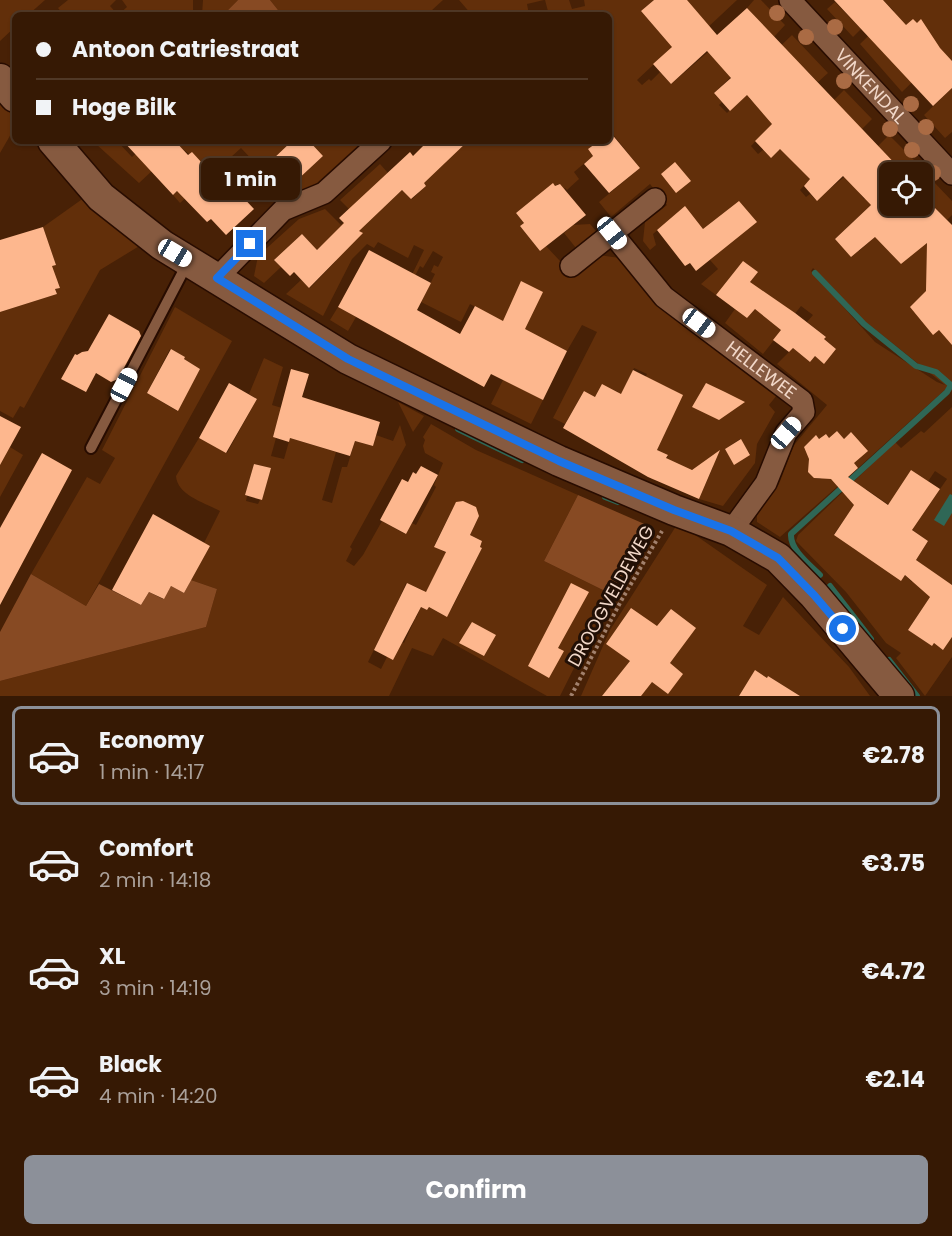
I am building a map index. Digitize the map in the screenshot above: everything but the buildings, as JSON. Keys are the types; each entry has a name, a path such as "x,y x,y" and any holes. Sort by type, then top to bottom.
{"main road":[{"path":"0,80 12,94"},
{"path":"56,144 101,197 162,245 348,359 559,461 674,510 731,531 778,558 814,595 899,696"}],"street":[{"name":"VINKENDAL","path":"790,0 952,174"},
{"path":"217,278 283,210 324,193 378,144"},
{"path":"570,266 655,199"},
{"name":"HELLEWEE","path":"612,233 664,297 801,401 804,412 786,433 766,483 731,531"}],"lane":[{"path":"91,448 188,261"}],"path":[{"name":"DROOGVELDEWEG","path":"571,696 621,601 674,510"}],"shaded area":[{"path":"0,0 45,0 31,12 12,12 12,30 0,41"},
{"path":"68,0 116,0 110,6 115,12 61,12 58,8"},
{"path":"122,0 193,0 193,12 121,12 127,7"},
{"path":"203,0 238,0 226,12 202,12"},
{"path":"238,0 270,0 280,12 226,12"},
{"path":"270,0 443,0 432,12 280,12"},
{"path":"459,0 544,0 527,4 528,12 469,12"},
{"path":"545,0 569,0 572,9 585,6 584,0 654,0 641,11 666,40 687,0 737,0 673,60 666,53 637,80 642,85 649,79 651,81 660,72 671,84 708,52 722,67 748,61 714,93 722,102 719,105 727,113 747,93 740,85 792,35 828,73 818,82 804,68 767,80 749,98 780,116 751,146 758,154 763,150 771,157 794,136 817,143 795,164 802,171 820,169 800,190 806,197 810,194 816,200 854,169 858,191 864,199 867,197 873,203 835,239 851,256 884,229 921,236 935,250 939,330 952,333 952,389 948,387 858,468 847,455 851,432 844,439 837,431 829,438 826,434 819,439 816,436 804,447 814,461 808,472 820,479 826,473 838,486 780,537 757,522 757,514 779,484 794,445 827,405 777,364 793,348 810,362 815,356 824,363 836,349 824,339 826,337 807,322 813,315 801,306 763,354 725,323 735,309 747,318 755,309 750,282 757,272 746,263 736,277 716,295 701,284 718,269 710,260 728,244 703,229 685,207 653,234 656,245 650,250 643,241 645,222 667,205 650,184 611,217 599,202 640,168 612,133 612,12 548,12","holes":["813,268 862,319 945,385 875,342 811,271"]},
{"path":"754,0 761,0 785,25 774,37 747,8"},
{"path":"883,0 952,0 952,61 943,52 902,92 860,44 894,11"},
{"path":"835,2 861,29 853,37 827,9"},
{"path":"952,88 952,132 945,138 924,115"},
{"path":"844,90 872,119 862,129 834,100"},
{"path":"0,95 12,107 12,132 0,153"},
{"path":"889,135 916,162 893,162 878,146"},
{"path":"96,144 120,144 132,157 147,144 289,144 272,160 294,183 323,156 312,144 360,144 306,193 289,198 241,148 180,203 173,195 204,166 179,146 139,183"},
{"path":"458,144 594,144 588,149 593,156 574,172 579,179 567,190 565,188 563,190 558,184 516,213 524,223 520,226 540,251 546,246 573,275 598,255 620,258 777,395 769,405 775,412 757,444 755,463 723,506 699,499 713,467 703,463 671,478 651,479 656,470 660,472 668,456 657,450 667,428 673,390 665,386 619,460 608,454 647,374 634,368 627,382 630,384 619,397 618,392 607,387 595,397 584,391 565,424 553,418 597,332 582,325 567,351 541,338 543,400 531,424 491,404 526,334 470,304 461,322 421,302 435,274 431,272 434,265 438,267 443,257 433,251 423,268 420,266 406,294 403,293 424,250 414,245 408,258 378,242 374,248 367,244 352,259 323,316 286,294 301,280 310,288 336,261 321,246 317,250 302,234 274,260 281,267 264,283 254,276 258,256 299,219 325,209 341,225 353,213 340,200 380,164 388,173 384,207 402,190 412,199 426,186 419,178","holes":["740,439 750,454 734,464 725,449"]},
{"path":"933,181 952,201 952,215 947,220 933,205"},
{"path":"88,195 141,245 100,270 24,408 20,406 13,418 0,411 0,312 57,294 55,289 60,288 58,282 54,284 0,263 56,265 43,227"},
{"path":"590,224 597,232 576,248 564,233 573,225"},
{"path":"175,307 232,341 86,606 31,574 87,477 100,484 115,458 102,450","holes":["170,349 185,357 184,359 200,369 177,411 147,393"]},
{"path":"338,307 356,317 348,331 330,320"},
{"path":"264,358 283,367 272,405 282,408 273,436 276,438 271,456 284,459 290,438 336,452 322,500 332,503 342,467 347,467 355,441 373,446 376,435 393,441 400,425 406,445 350,547 352,549 346,561 354,566 363,555 382,521 405,534 412,523 416,525 436,487 434,485 443,463 425,453 423,437 431,424 476,450 578,495 544,561 611,594 560,696 547,696 443,638 433,656 412,648 389,696 0,696 0,681 206,627 217,589 191,580 210,546 204,543 220,511 186,493 178,483 176,476 199,438 227,453 257,399 249,394","holes":["254,464 271,468 262,500 258,504 246,501 247,496 245,495","461,501 469,504 479,516 470,535 482,541 480,547 482,548 452,608 445,616 429,607 427,610 421,607 416,618 395,608 406,583 423,590 425,595 441,562 448,554 434,546 455,504","394,609 415,619 404,643 402,642 387,657 381,669 368,662"]},
{"path":"398,402 424,416 413,432"},
{"path":"952,407 952,585 942,579 908,630 932,646 934,643 943,649 952,637 952,657 925,696 896,658 901,653 886,643 846,592 796,541 798,535 895,442 901,448 921,431 924,433","holes":["935,471 947,479 926,509 915,501","866,489 889,505 857,551 834,534","904,524 928,541 916,560 923,565 912,582 905,575 901,580"]},
{"path":"0,446 8,450 10,447 23,455 0,497"},
{"path":"578,495 649,526 611,594 544,561"},
{"path":"678,523 767,585 743,626 759,635 783,597 849,667 870,696 800,696 768,676 767,678 755,671 739,696 581,696 610,630"},
{"path":"31,574 86,606 99,584 141,605 149,592 163,599 171,586 184,593 191,580 217,589 206,627 0,681 0,632"}],"water":[{"path":"950,494 952,495 952,513 944,526 934,520"}],"waterway":[{"path":"815,273 864,324 916,366 936,372 951,385 947,392 791,534 797,551 820,575"},
{"path":"458,429 522,460"},
{"path":"605,497 618,502"},
{"path":"830,586 871,639"},
{"path":"889,660 917,696"}],"route":[{"path":"250,244 217,278 348,359 559,461 674,510 731,531 778,558 843,629"}]}
